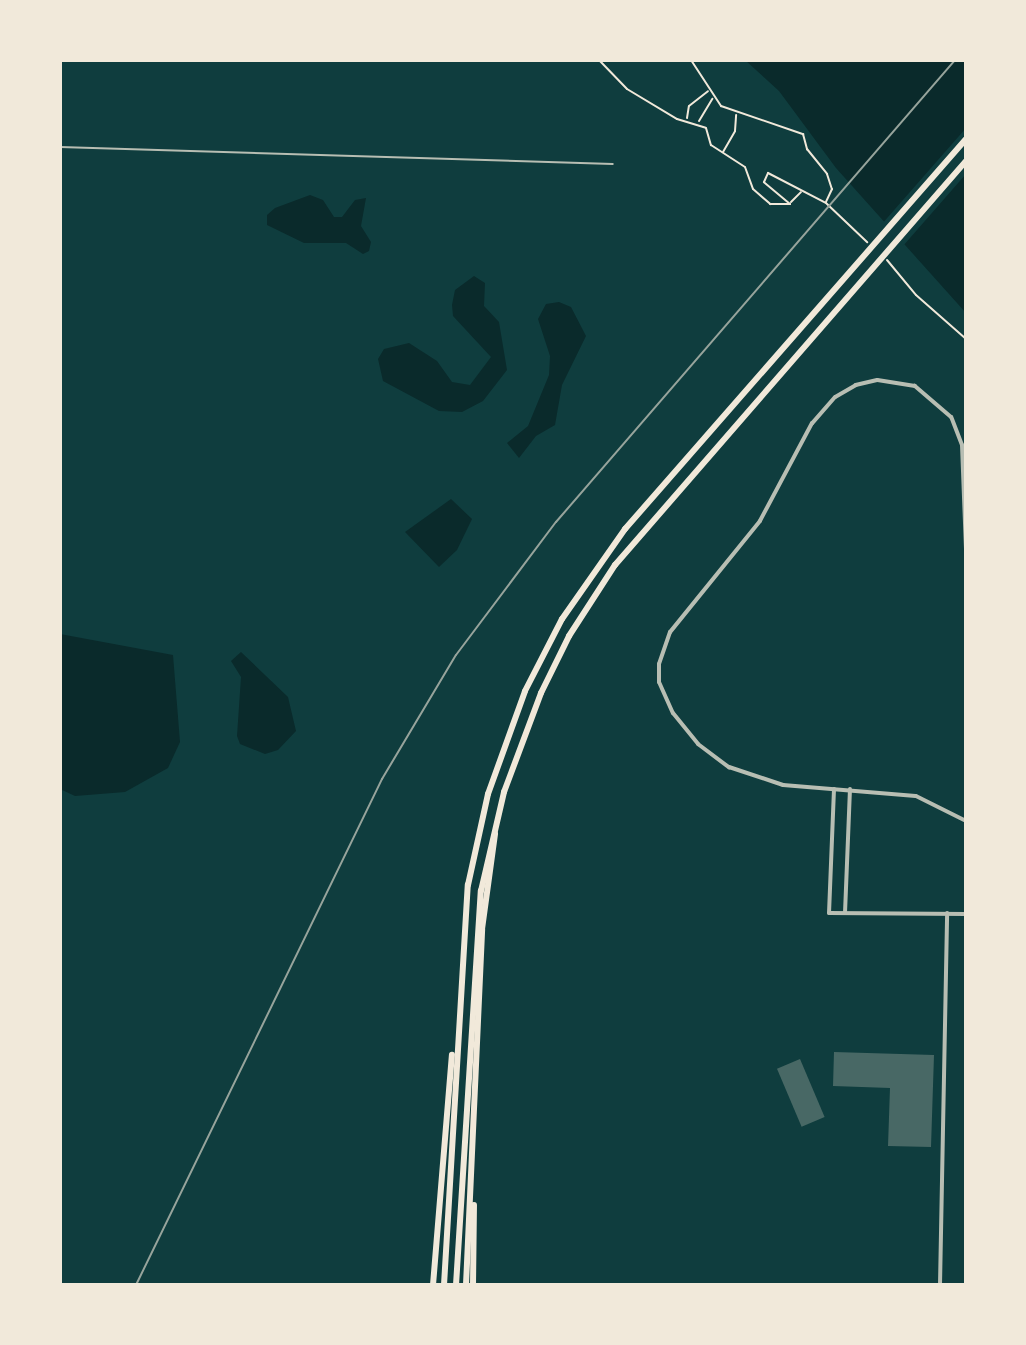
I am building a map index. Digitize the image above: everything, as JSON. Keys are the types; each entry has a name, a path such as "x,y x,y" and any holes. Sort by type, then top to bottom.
{"highway":[{"path":"444,1285 463,921 476,840 500,752 548,646 625,529 966,139"},
{"path":"456,1285 475,933 494,826 524,733 583,611 642,533 966,161"},
{"path":"466,1285 482,929 494,826"},
{"path":"433,1285 457,1032"},
{"path":"473,1157 473,1285"}],"street":[{"path":"966,549 962,445 951,417 915,386 865,381 835,397 812,423 760,521 670,632 661,650 659,682 673,713 698,744 757,780 916,796 966,821"},
{"path":"834,789 829,913 966,914"},
{"path":"845,913 850,789"},
{"path":"940,1285 947,913"}],"lane":[{"path":"60,147 613,164"}],"path":[{"path":"599,60 627,89 677,119 698,122 722,153 745,167 765,201 779,207 790,204 801,191"},
{"path":"691,60 713,97 735,114"},
{"path":"687,120 689,106 709,90"},
{"path":"698,122 713,97"},
{"path":"735,114 745,111 801,132 827,174 832,189 826,203"},
{"path":"722,153 735,131 735,114"},
{"path":"790,204 764,182 766,174 826,203 876,250"},
{"path":"886,259 916,295 966,339"}],"water":[{"path":"745,60 966,61 966,313 836,168 779,91"},
{"path":"310,195 323,200 334,217 342,217 355,200 366,198 361,226 371,242 369,251 363,254 346,243 304,243 267,225 267,215 275,208"},
{"path":"474,276 485,283 484,306 499,322 507,370 483,401 462,412 439,411 383,381 378,359 384,349 409,343 437,361 452,382 470,385 491,357 453,316 452,305 455,290"},
{"path":"559,302 571,307 586,336 562,385 555,425 536,436 519,458 507,443 528,426 549,375 550,356 538,319 546,304"},
{"path":"451,499 472,519 457,550 439,567 405,532"},
{"path":"60,634 173,655 180,742 168,768 125,792 75,796 60,789"},
{"path":"241,652 288,697 296,731 278,750 265,754 240,744 237,736 241,677 231,661"}],"pier":[{"path":"966,128 966,174 903,246 881,225"}],"building":[{"path":"834,1052 934,1055 931,1147 888,1146 890,1088 833,1086"},
{"path":"800,1059 825,1117 802,1127 777,1069"}],"railway":[{"path":"136,1285 382,779 456,655 556,522 955,60"}]}
